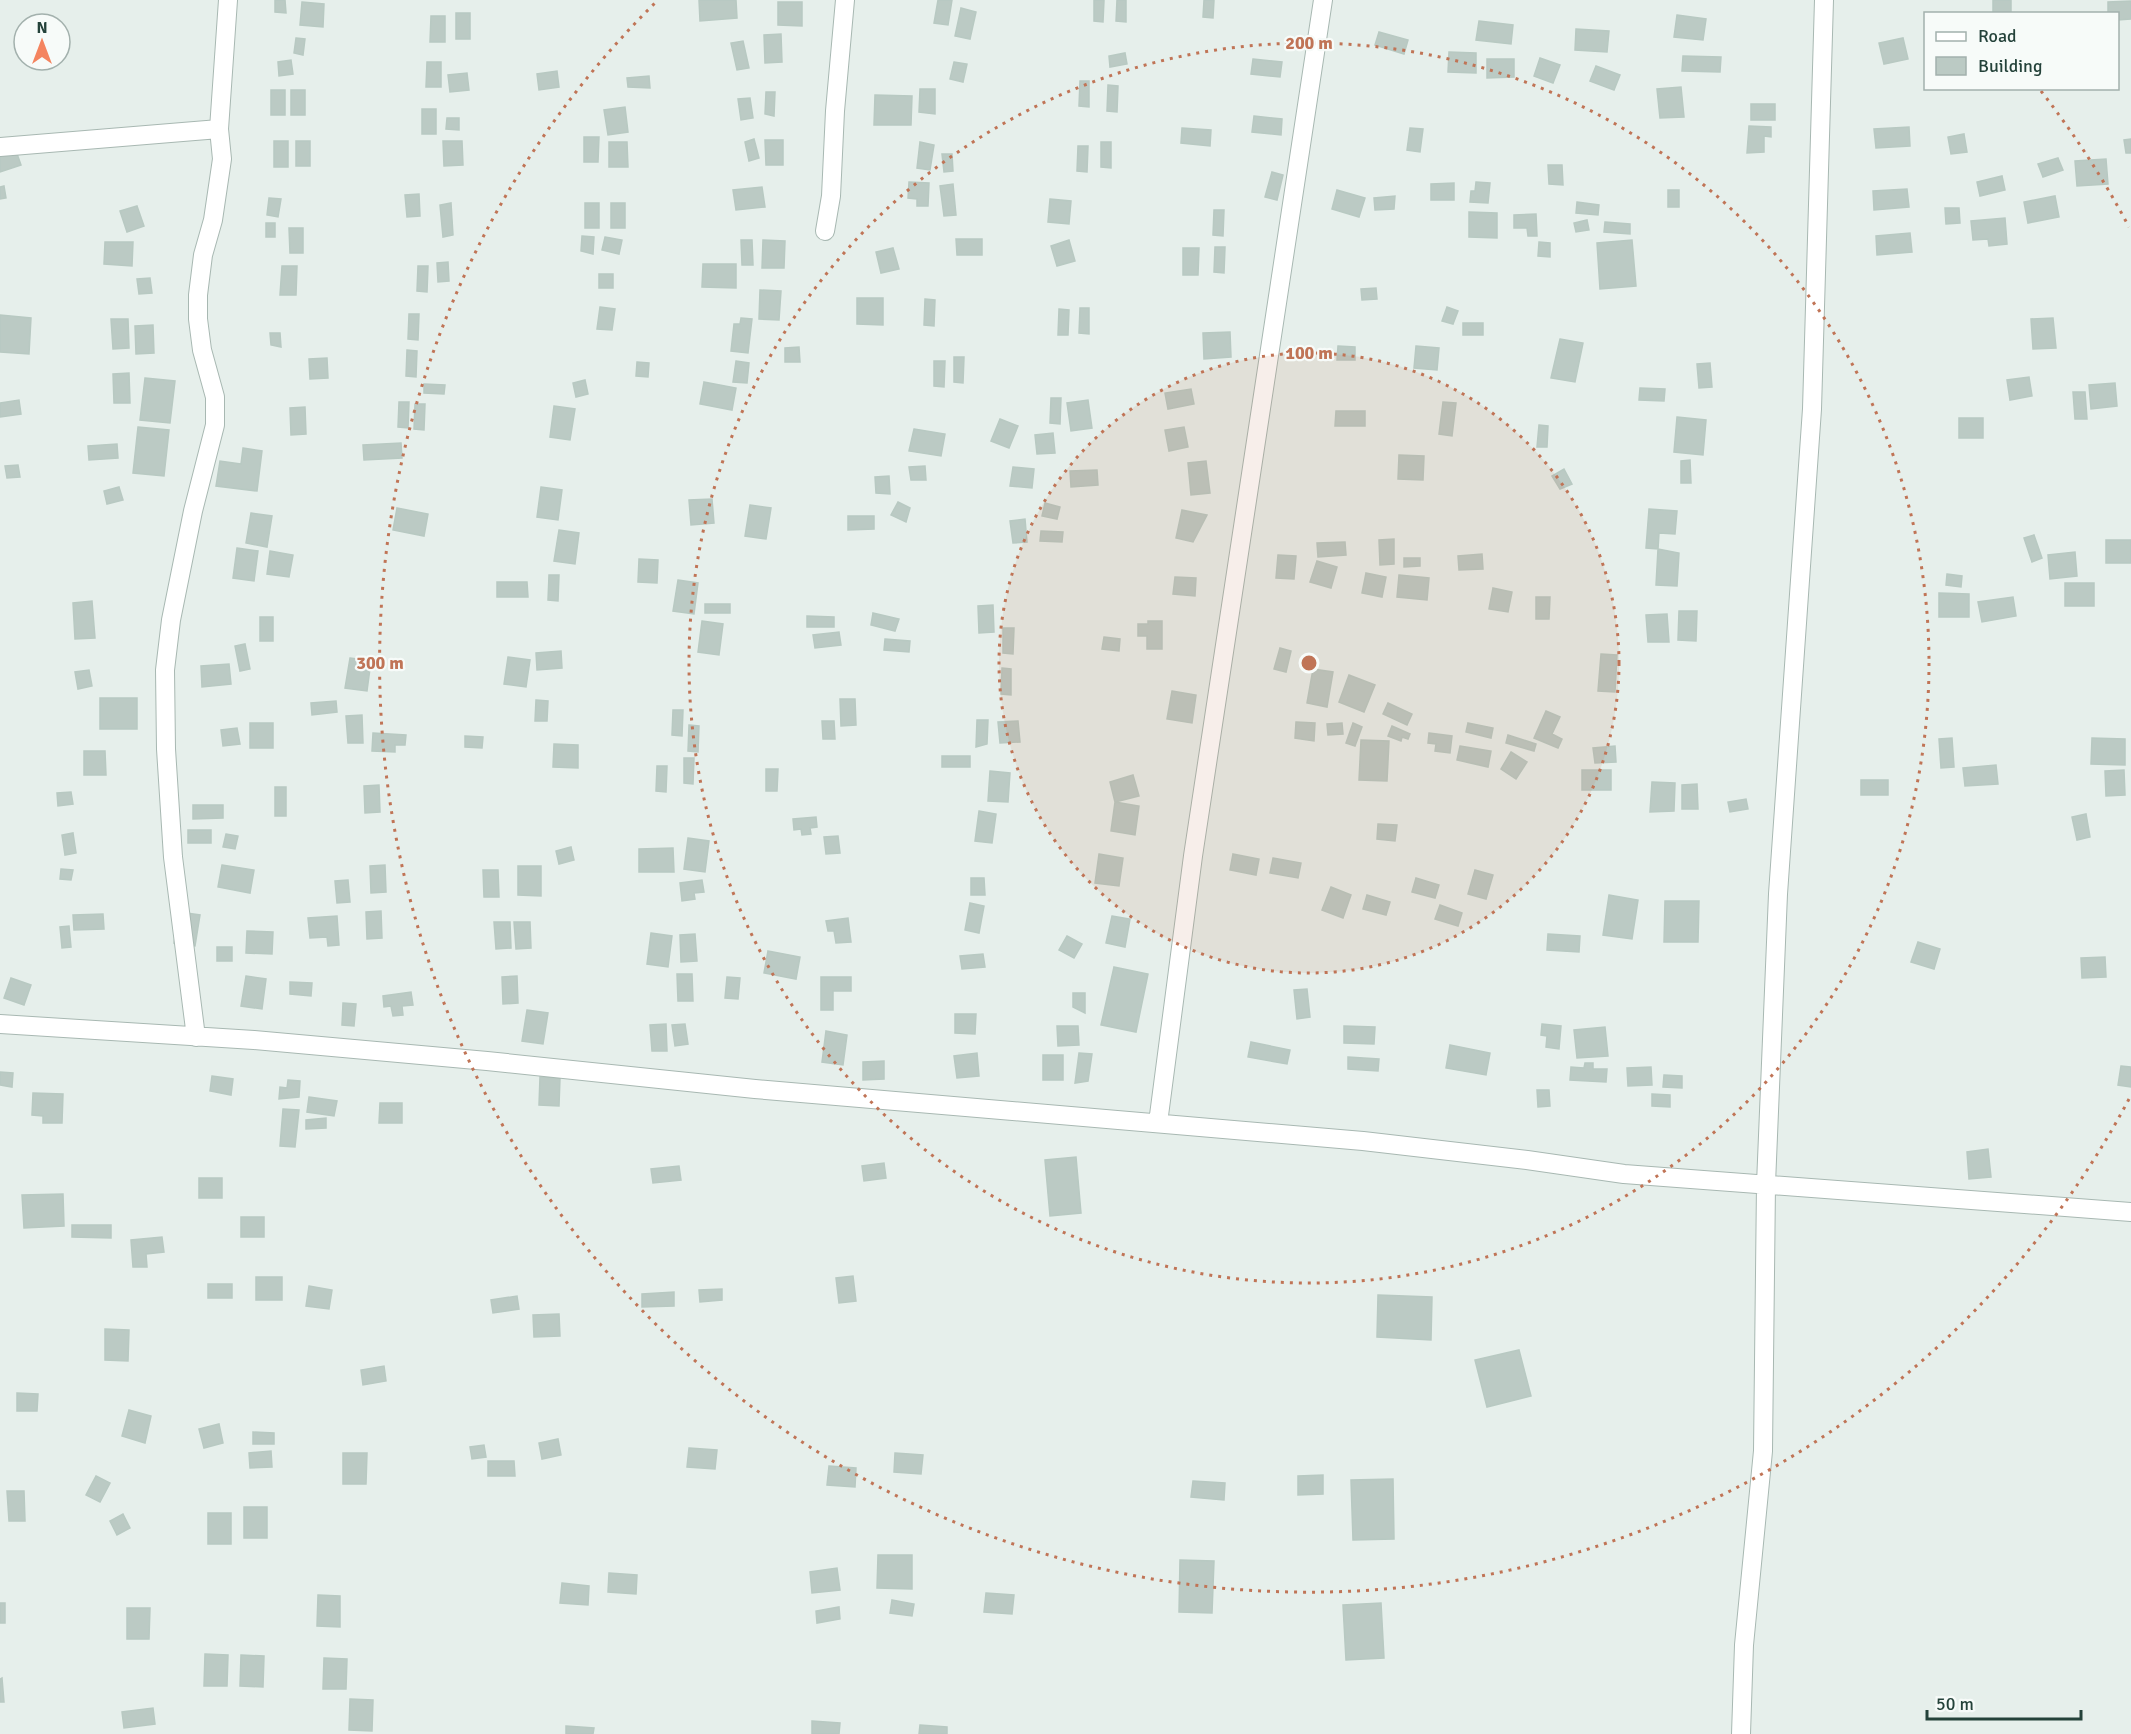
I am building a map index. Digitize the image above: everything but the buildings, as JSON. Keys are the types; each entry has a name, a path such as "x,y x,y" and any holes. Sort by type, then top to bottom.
{"street":[{"path":"196,1037 173,857 166,749 165,670 171,620 191,521 215,425 215,397 201,350 198,295 203,255 213,220 222,159 219,129 228,0"},
{"path":"825,231 831,196 835,111 845,0"},
{"path":"1158,1123 1193,856 1323,0"},
{"path":"1742,1734 1744,1645 1763,1450 1766,1184 1778,894 1812,410 1824,0"},
{"path":"0,147 219,129"},
{"path":"0,1024 266,1041 755,1089 1362,1141 1624,1174 2131,1212"}]}
